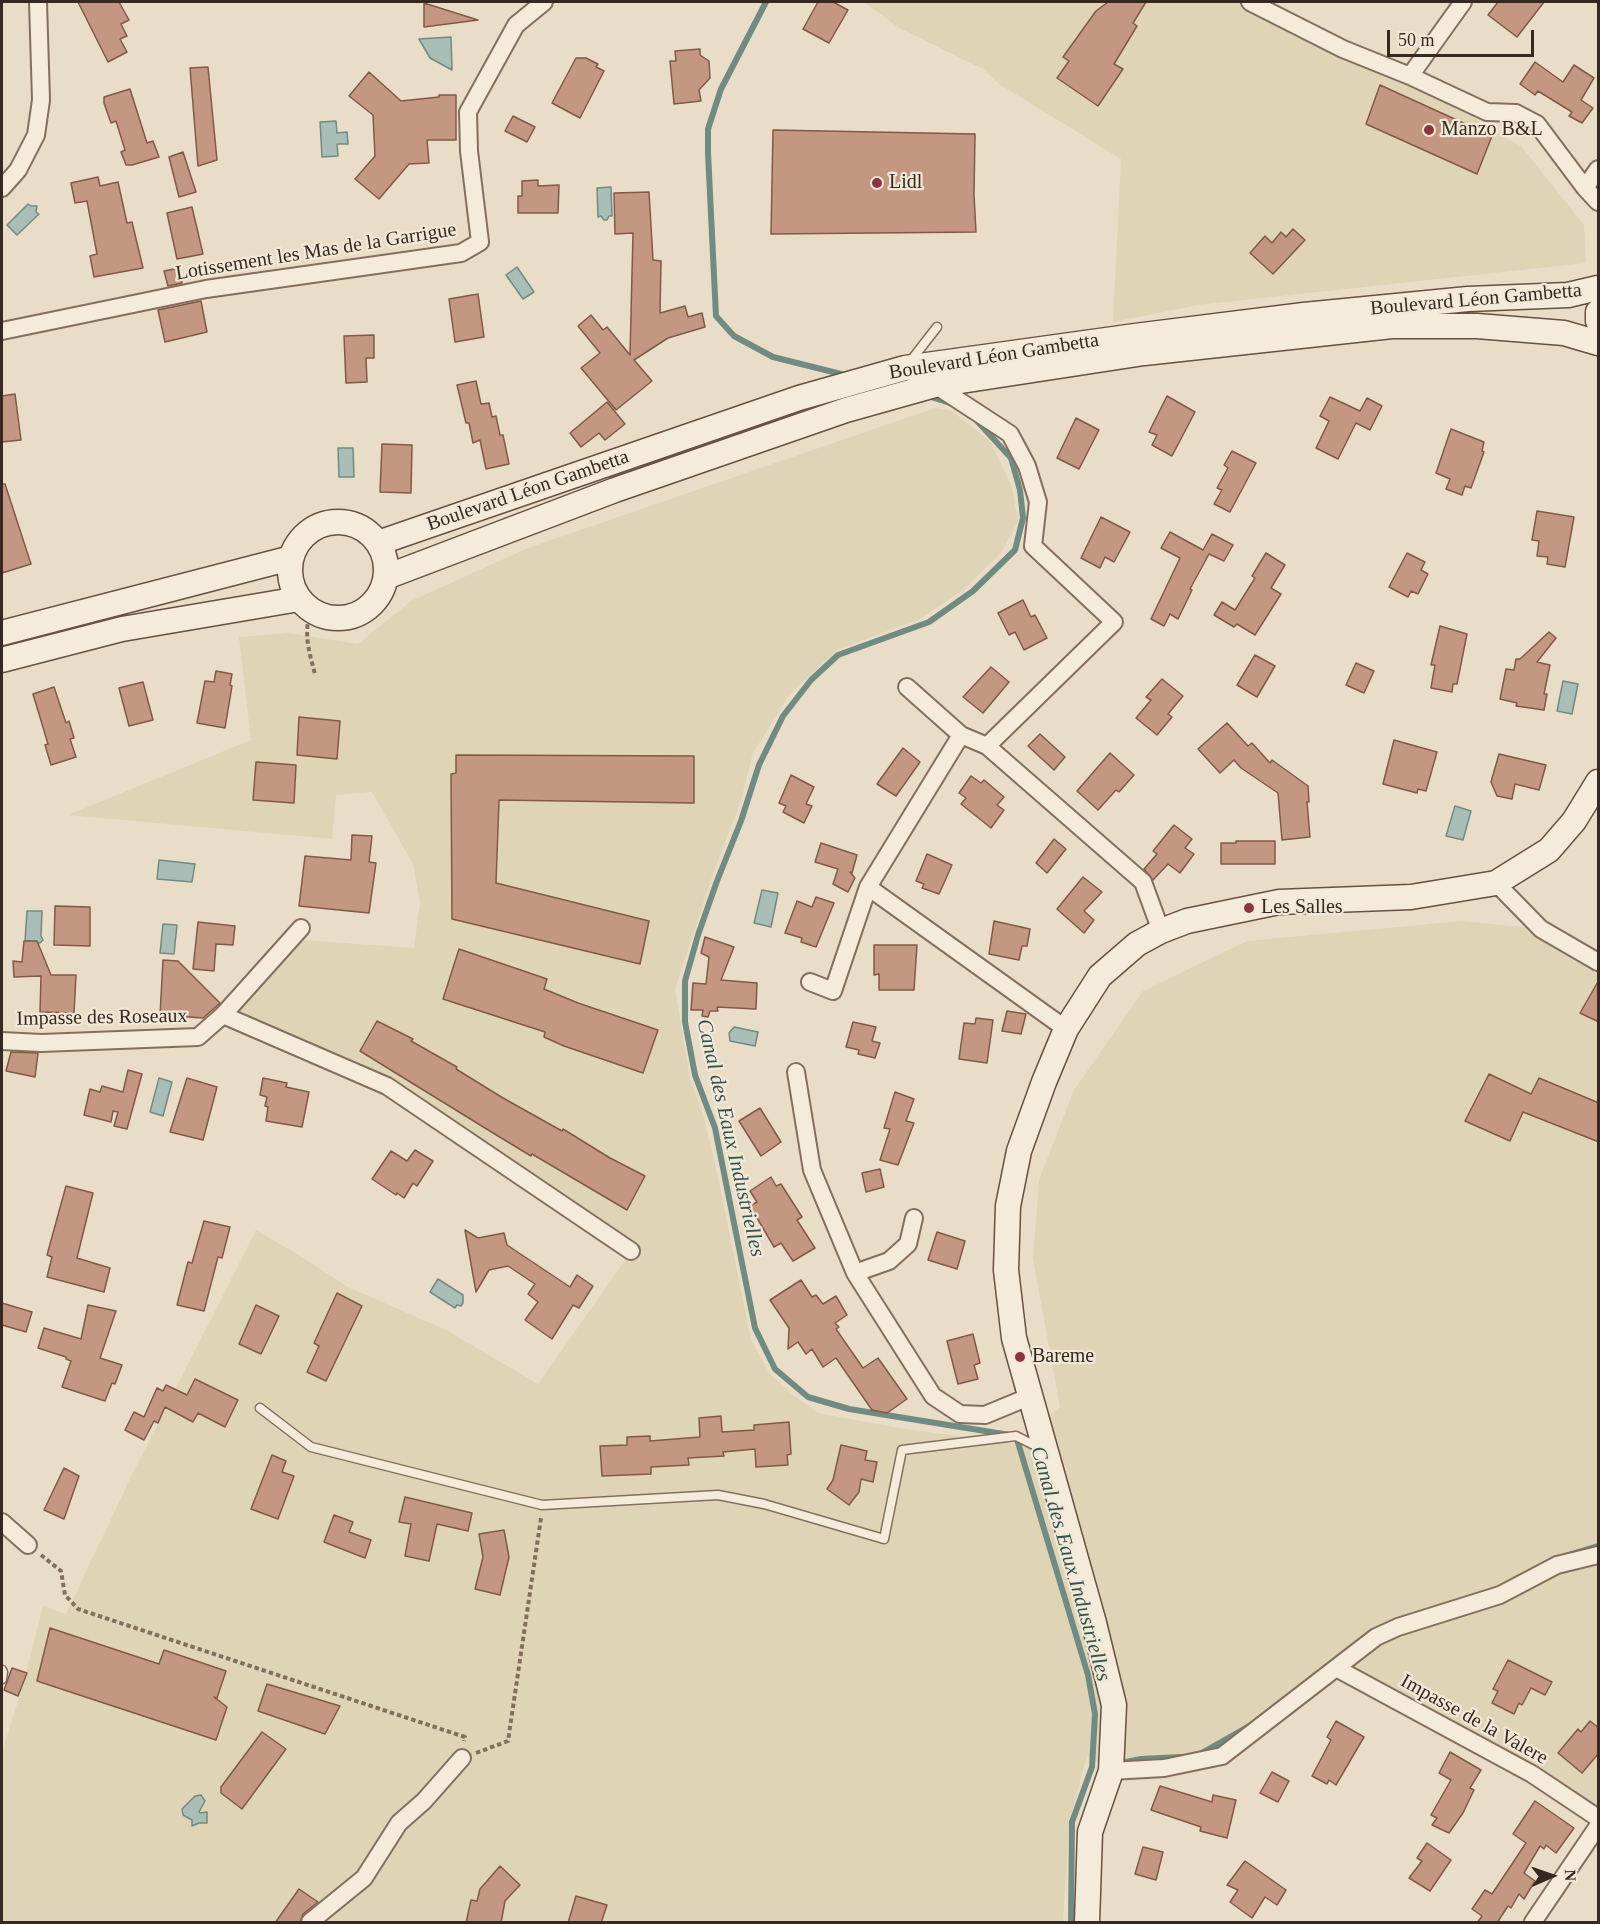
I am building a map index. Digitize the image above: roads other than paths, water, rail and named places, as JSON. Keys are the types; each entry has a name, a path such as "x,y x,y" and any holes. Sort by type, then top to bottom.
{"main road":[{"name":"Boulevard Léon Gambetta","path":"378,543 799,398 905,368 1305,315 1468,299 1568,295 1599,288"},
{"path":"1599,312 1599,321"},
{"name":"Boulevard Léon Gambetta","path":"386,577 615,490 846,410 935,385 1144,353 1392,326 1499,328 1564,333 1599,343"},
{"path":"338,522 354,524 368,531 378,543 386,565 386,577 381,593 371,606 358,615 342,619 326,617 305,605 292,586 289,572 291,558 298,544 308,532 322,524 338,522"},
{"path":"2,633 291,558"},
{"path":"2,660 122,629 305,605"},
{"path":"1087,1923 1090,1832 1111,1771 1114,1705 1094,1623 1014,1338 1006,1270 1008,1206 1019,1151 1066,1029 1100,976 1137,944 1161,931 1187,921 1279,902 1412,897 1496,883 1549,850 1574,821 1599,782"}],"street":[{"path":"2,188 18,170 36,135 41,100 38,2"},
{"name":"Lotissement les Mas de la Garrigue","path":"2,331 206,289 461,253 480,242 469,151 468,112 516,25 544,2"},
{"path":"1250,2 1343,49 1410,76 1487,112 1516,113 1537,124 1585,189 1599,202"},
{"path":"1410,76 1463,2"},
{"path":"1585,189 1599,169"},
{"path":"935,385 1010,434 1027,466 1038,502 1033,546 1114,622 987,746"},
{"path":"907,687 961,735 987,746 1143,882 1161,931"},
{"path":"810,982 833,991 868,887 961,735"},
{"path":"1496,883 1540,929 1599,962"},
{"path":"868,887 1066,1029"},
{"name":"Impasse des Roseaux","path":"2,1041 41,1043 198,1037 223,1015 301,928"},
{"path":"223,1015 387,1086 631,1251"},
{"path":"796,1072 812,1170 855,1273 933,1396 960,1414 985,1415 1031,1396"},
{"path":"855,1273 889,1261 908,1244 914,1218"},
{"path":"2,1522 28,1545"},
{"path":"1111,1771 1164,1768 1202,1762 1222,1756 1376,1637 1398,1626 1500,1595 1557,1565 1599,1555"},
{"name":"Impasse de la Valere","path":"1336,1668 1532,1774 1596,1814"},
{"path":"310,1923 364,1878 399,1823 424,1801 462,1758"},
{"path":"1533,1923 1596,1814"}],"lane":[{"path":"905,368 936,327"},
{"path":"260,1407 311,1446 542,1505 718,1495 764,1504 884,1539 902,1450 1016,1436 1046,1451"},
{"path":"2,1670 2,1679"}],"water":[{"path":"451,37 452,70 430,58 419,39"},
{"path":"336,121 337,133 347,132 348,144 337,144 338,156 322,157 320,122"},
{"path":"611,187 612,216 604,220 601,216 598,217 597,188"},
{"path":"28,204 37,206 36,212 39,214 17,235 7,225"},
{"path":"517,267 534,292 523,299 506,275"},
{"path":"338,448 353,448 354,477 339,477"},
{"path":"1563,681 1578,684 1572,714 1557,711"},
{"path":"1455,806 1471,811 1463,840 1446,836"},
{"path":"159,860 195,864 192,882 157,879"},
{"path":"762,890 778,893 771,927 754,923"},
{"path":"27,911 42,911 41,936 43,940 40,943 25,941"},
{"path":"163,924 177,925 174,954 160,953"},
{"path":"734,1027 758,1032 755,1046 730,1041 729,1033"},
{"path":"159,1078 172,1082 163,1116 150,1112"},
{"path":"438,1279 463,1295 461,1306 457,1305 455,1308 430,1292"},
{"path":"201,1795 205,1801 199,1812 207,1812 207,1823 192,1826 192,1820 183,1815 182,1809 195,1796"}],"waterway":[{"name":"Canal des Eaux Industrielles","path":"766,2 721,89 708,129 716,316 734,336 773,357 845,375"},
{"name":"Canal des Eaux Industrielles","path":"928,396 950,403"},
{"name":"Canal des Eaux Industrielles","path":"978,422 1011,458 1020,490 1023,518 1015,550 973,591 929,622 838,655 811,680 783,716 759,765 741,821 698,935 685,981 685,1022 695,1075 715,1128 755,1328 775,1369 808,1397 849,1409 1016,1436 1088,1675 1095,1714 1092,1767 1072,1822 1071,1922"},
{"path":"1565,1556 1598,1546"},
{"path":"1200,1754 1251,1725"},
{"path":"1121,1763 1141,1759 1181,1757"}],"place":[{"name":"Manzo B&L","path":"1429,130"},
{"name":"Lidl","path":"877,183"},
{"name":"Les Salles","path":"1249,908"},
{"name":"Bareme","path":"1020,1357"}]}
